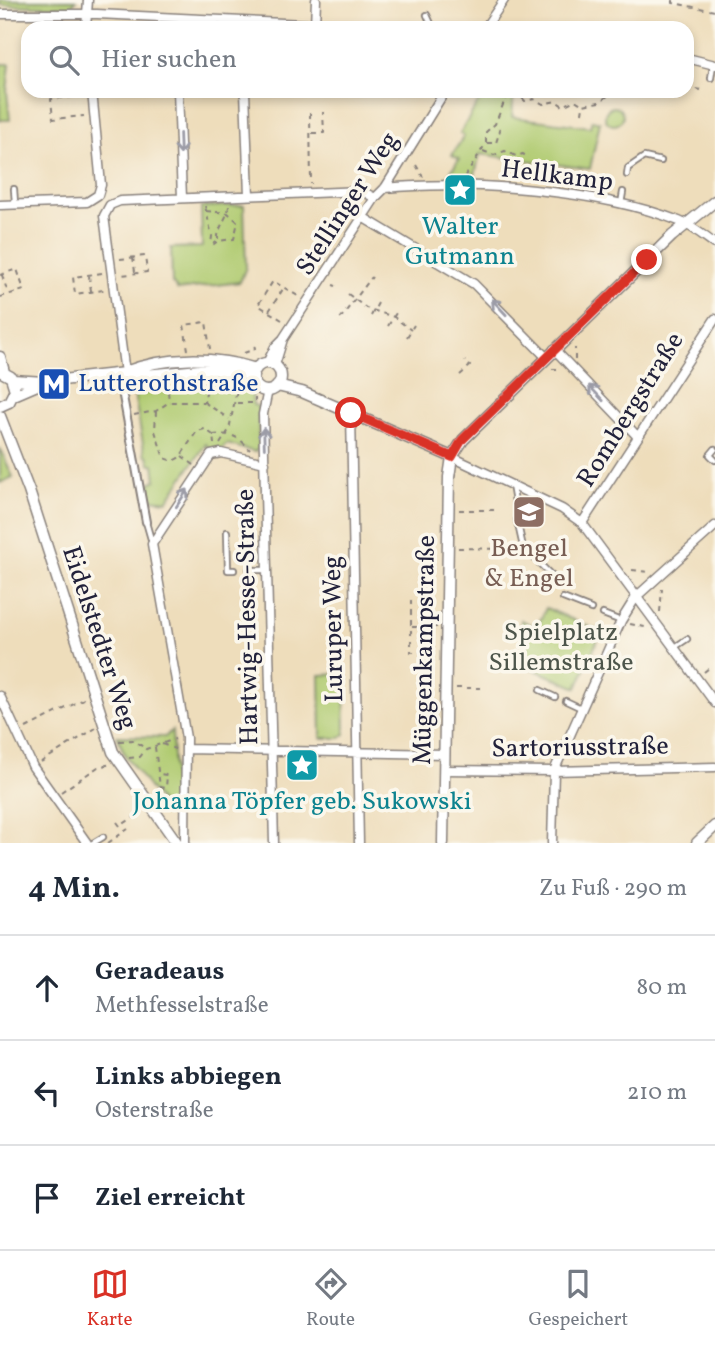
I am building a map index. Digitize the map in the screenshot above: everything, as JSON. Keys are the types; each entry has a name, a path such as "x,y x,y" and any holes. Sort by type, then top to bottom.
{"street":[{"path":"86,21 88,0"},
{"path":"315,21 316,0"},
{"path":"490,21 504,0"},
{"path":"0,14 86,15 145,21"},
{"path":"694,60 714,64"},
{"path":"0,205 87,201 98,195 101,185 93,98"},
{"path":"178,98 182,198"},
{"path":"245,98 250,195"},
{"name":"Stellinger Weg","path":"271,364 283,339 375,198 385,188 441,98"},
{"name":"Hellkamp","path":"385,188 459,187 535,191 620,205 686,224 715,244"},
{"path":"122,373 104,216 108,207 115,202 362,191 375,198"},
{"path":"452,457 462,440 554,349 686,224 715,201"},
{"path":"364,218 474,284 546,357"},
{"name":"Rombergstraße","path":"582,523 715,319"},
{"path":"554,349 638,437"},
{"path":"0,356 2,371 13,380 44,382 122,373 145,375 211,369 255,373 271,364 275,385"},
{"path":"255,373 257,386 275,385 302,392 512,484 562,509 582,523 715,703"},
{"path":"13,380 14,395"},
{"path":"3,405 14,395 44,382"},
{"name":"Hartwig-Hesse-Straße","path":"274,843 263,414 275,385"},
{"path":"122,391 146,522"},
{"name":"Eidelstedter Weg","path":"3,405 8,432"},
{"name":"Luruper Weg","path":"351,413 359,843"},
{"name":"Eidelstedter Weg","path":"0,416 24,465 113,752 177,843"},
{"path":"185,843 187,749 152,544 211,455 221,453 265,463"},
{"name":"Müggenkampstraße","path":"443,843 449,477 452,457"},
{"path":"552,843 554,772 636,597 715,526"},
{"path":"0,696 2,707 33,767 87,843"},
{"path":"187,749 445,754"},
{"name":"Sartoriusstraße","path":"445,770 554,772 715,767"},
{"path":"696,843 715,826"}],"lane":[{"path":"427,15 430,21"},
{"path":"711,78 714,64"},
{"path":"627,175 628,168 644,157 661,161"},
{"path":"14,190 15,204"},
{"path":"620,205 623,192"},
{"path":"122,373 122,391"},
{"path":"715,449 710,455 715,460"},
{"path":"512,484 515,502"},
{"path":"517,520 523,547 559,583"},
{"path":"146,522 152,544"},
{"path":"227,532 228,570 234,570"},
{"path":"249,570 268,570"},
{"path":"563,598 592,609"},
{"path":"603,614 625,622"},
{"path":"674,648 687,639"},
{"path":"540,690 555,696"},
{"path":"566,701 582,708"},
{"path":"93,843 103,837"}],"path":[{"path":"673,0 673,4 715,11"},
{"path":"694,88 701,90"},
{"path":"62,98 51,99 53,119 85,116"},
{"path":"463,180 474,158 482,151 486,143 486,132 495,124 507,98"},
{"path":"522,98 525,101"},
{"path":"562,106 575,100 583,105 605,98"},
{"path":"525,101 534,99 543,106 551,100 562,106"},
{"path":"524,105 525,101"},
{"path":"582,113 583,105"},
{"path":"311,133 324,133 323,112"},
{"path":"310,113 311,185"},
{"path":"486,143 496,143 499,138 500,130 495,124"},
{"path":"482,151 494,156 505,151 516,156 523,154 528,158"},
{"path":"515,161 516,156"},
{"path":"416,165 425,181"},
{"path":"469,171 474,180"},
{"path":"218,241 218,231 229,205"},
{"path":"205,206 206,211 212,236 211,246 218,241 234,239 238,232 238,222 228,212 206,211"},
{"path":"120,259 145,256 147,272 122,275"},
{"path":"133,257 135,274"},
{"path":"0,297 23,290 17,270 1,274 8,294"},
{"path":"102,273 73,277 75,294 104,290"},
{"path":"89,274 91,292"},
{"path":"340,319 372,277"},
{"path":"282,320 258,305 273,281 298,296"},
{"path":"268,312 284,288"},
{"path":"348,294 374,310 395,315 411,330"},
{"path":"371,316 378,303"},
{"path":"388,326 395,315"},
{"path":"188,351 184,325 206,322 210,349"},
{"path":"407,337 414,325"},
{"path":"244,353 254,349 254,343"},
{"path":"575,348 575,361"},
{"path":"460,375 470,366 465,361"},
{"path":"552,369 565,370"},
{"path":"162,382 167,380 169,402"},
{"path":"204,402 208,383"},
{"path":"213,435 214,449 227,434 239,383"},
{"path":"236,402 255,403 255,398"},
{"path":"126,416 156,411 169,402 204,402 230,420"},
{"path":"156,411 155,431 164,458 173,461 181,456 197,431 205,429 213,435 239,437 250,450"},
{"path":"181,456 193,465"},
{"path":"459,510 495,510"},
{"path":"458,548 503,549"},
{"path":"632,570 649,572"},
{"path":"660,612 662,589"},
{"path":"411,600 411,652 437,653"},
{"path":"625,622 645,627"},
{"path":"411,627 438,627"},
{"path":"703,672 709,668"},
{"path":"456,688 481,688"},
{"path":"22,730 87,697"},
{"path":"37,764 97,728"},
{"path":"125,758 140,757 146,749 175,739"},
{"path":"117,742 133,740 146,749"},
{"path":"161,744 175,749"},
{"path":"155,747 159,774"},
{"path":"58,795 98,767 111,764"},
{"path":"162,806 176,803"},
{"path":"117,822 120,826 146,809"},
{"path":"108,843 128,829"}],"green space":[{"path":"0,0 76,0 71,7 0,5"},
{"path":"0,64 10,64 7,92 10,120 0,120"},
{"path":"481,98 513,98 512,117 590,127 592,120 600,122 590,169 480,154 474,178 446,179 459,159 452,155 464,136 460,133"},
{"path":"614,107 620,110 623,116 620,122 614,125 608,122 605,116 608,110"},
{"path":"244,205 246,267 240,282 178,290 172,283 171,248 202,247 201,207"},
{"path":"205,385 236,385 252,393 253,405 258,406 259,447 255,452 227,444 221,450 210,450 206,444 167,501 152,499 147,490 150,483 156,480 154,464 150,464 148,456 145,455 134,394"},
{"path":"0,448 13,477 0,483"},
{"name":"Spielplatz Sillemstraße","path":"546,608 601,632 577,688 526,666 527,638 521,635 521,620 537,627"},
{"path":"344,674 345,734 340,738 321,738 320,675"},
{"path":"172,730 175,808 165,809 125,755 117,736 165,737"}],"place":[{"name":"Walter Gutmann","path":"460,190"},
{"name":"Lutterothstraße","path":"54,384"},
{"name":"Bengel & Engel","path":"529,512"},
{"name":"Johanna Töpfer geb. Sukowski","path":"302,765"}],"route":[{"path":"351,413 452,457 462,440 647,260"}]}
